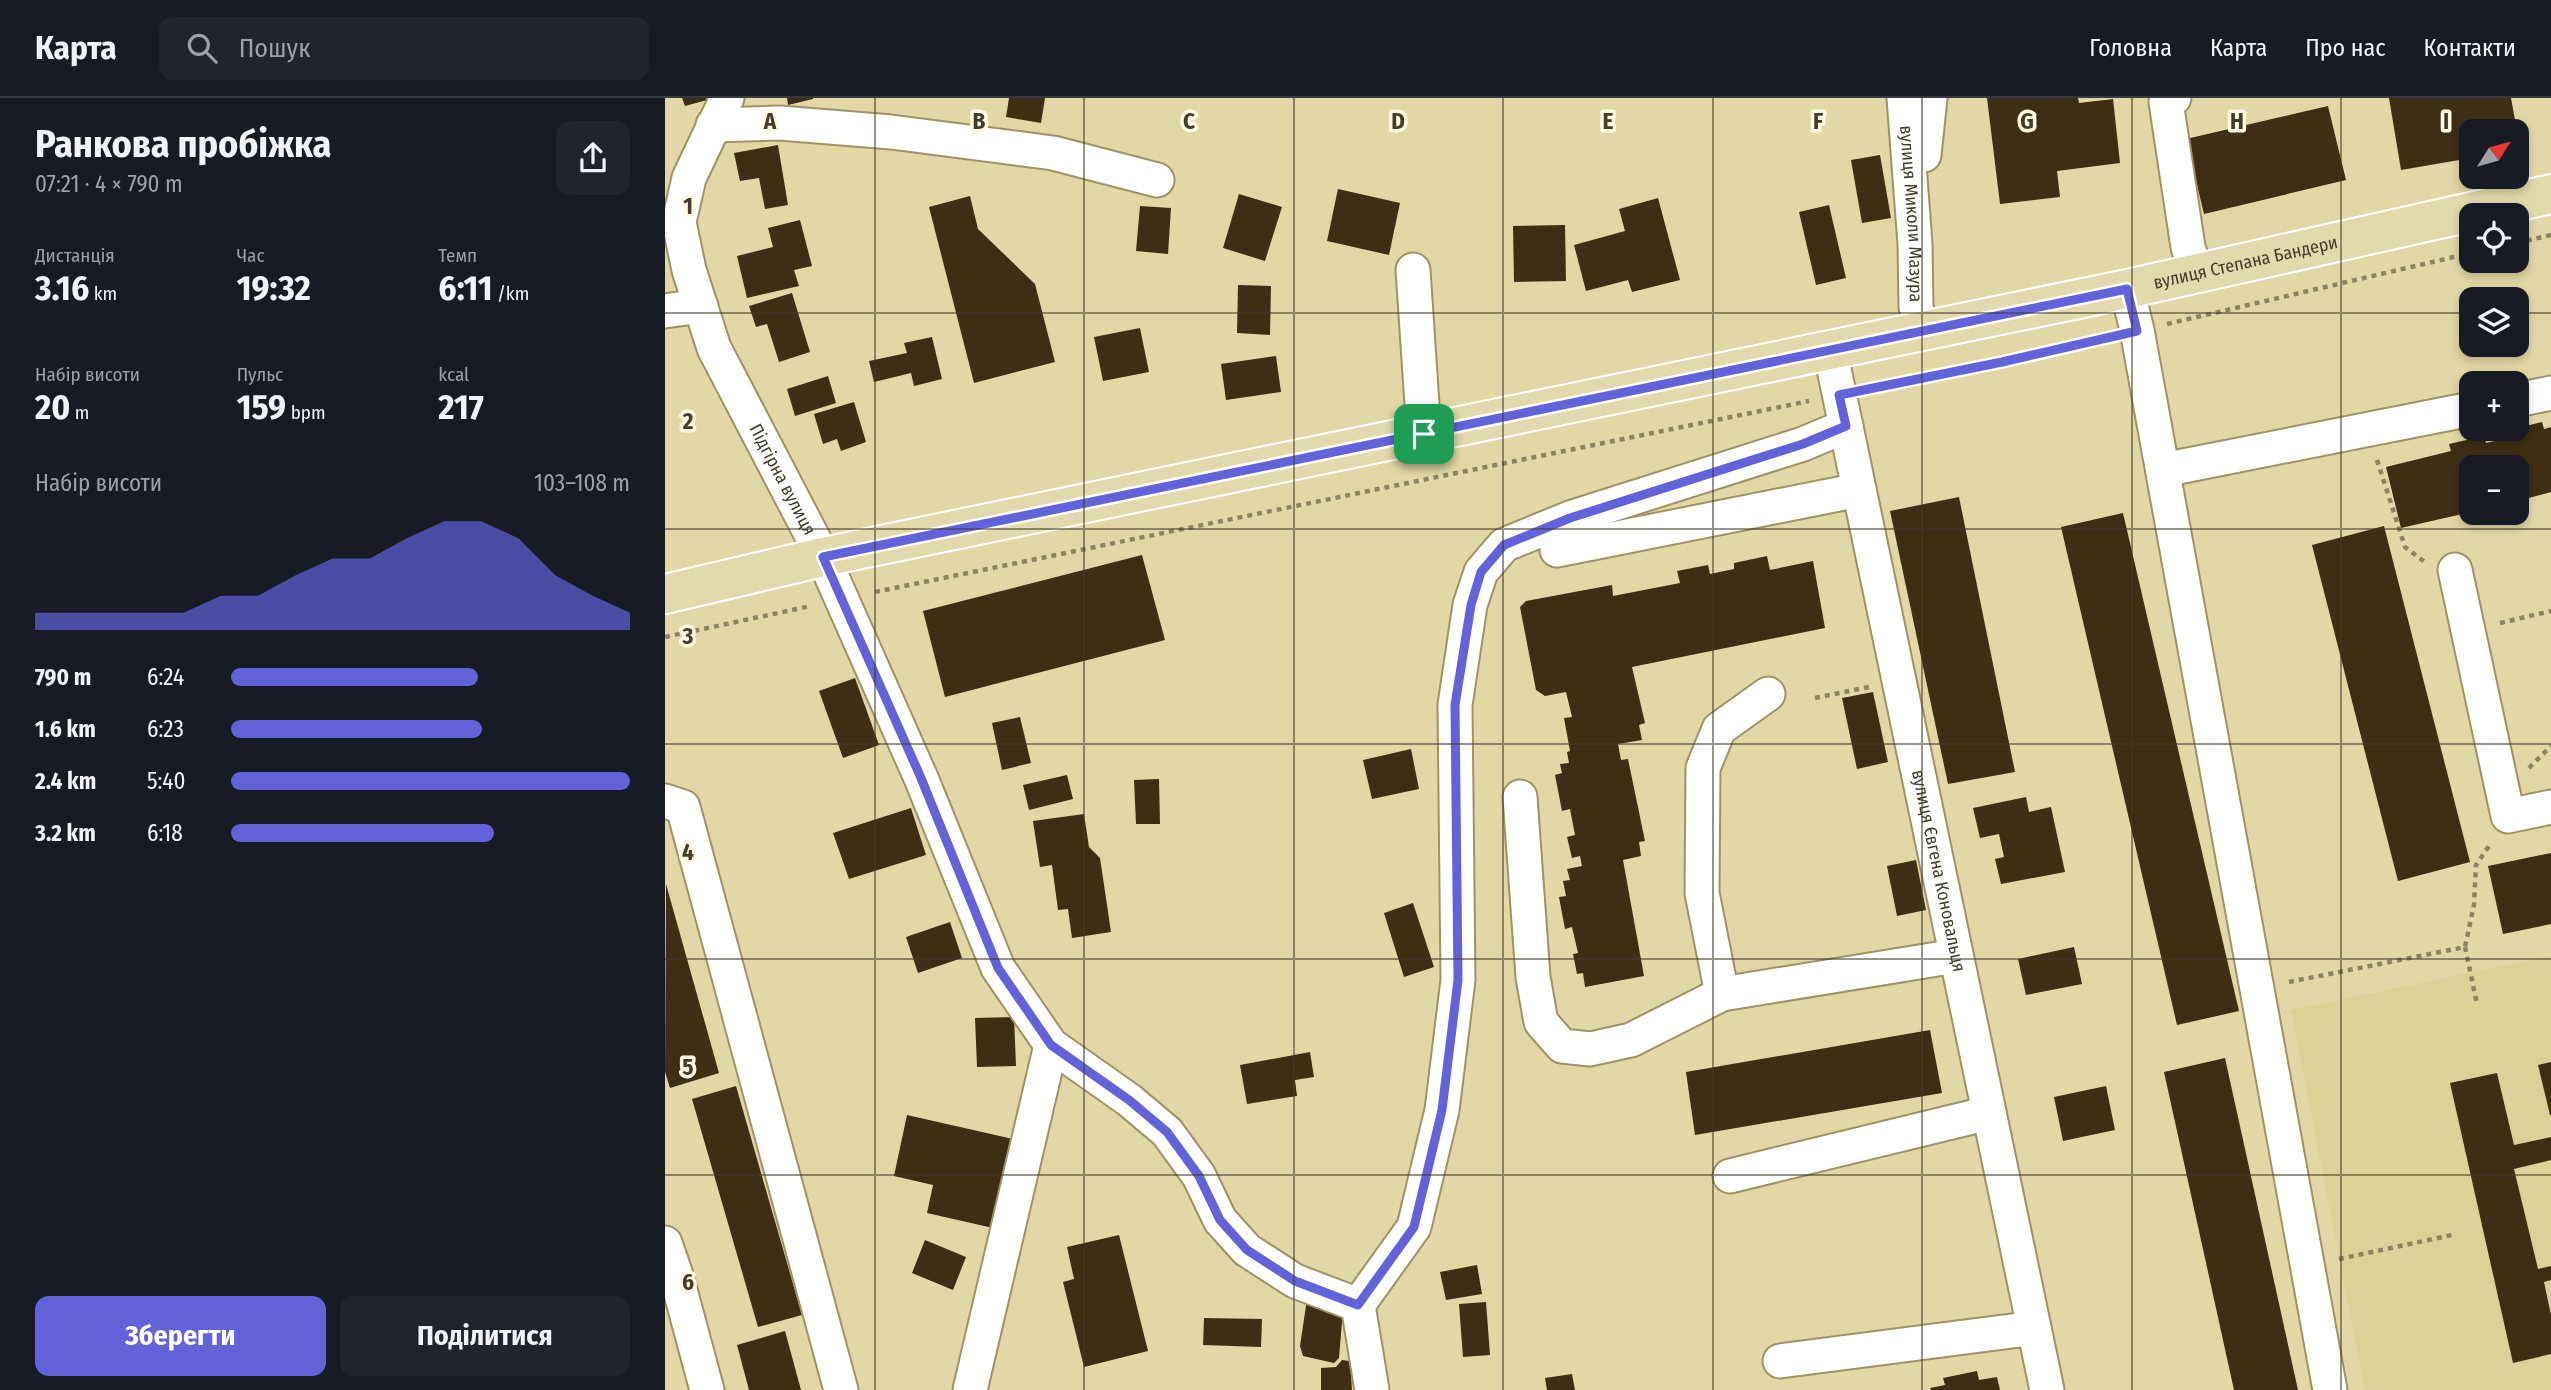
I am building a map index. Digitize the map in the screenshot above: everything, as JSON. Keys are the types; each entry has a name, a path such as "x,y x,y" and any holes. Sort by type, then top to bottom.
{"main road":[{"name":"вулиця Степана Бандери","path":"665,594 823,557 2127,289 2551,194"}],"street":[{"name":"вулиця Миколи Мазура","path":"1904,98 1915,244 1916,307 1922,329"},
{"path":"1915,244 1930,98"},
{"path":"2175,98 2166,102 2188,247 2196,273"},
{"path":"720,111 781,123 891,132 1053,153 1157,180"},
{"name":"Підгірна вулиця","path":"720,111 677,174 679,222 689,270 714,348 823,557 921,778 998,968 1051,1045 1129,1100 1167,1132 1199,1176 1220,1220 1247,1250 1295,1281 1358,1305"},
{"path":"1413,270 1424,434"},
{"path":"2127,289 2163,470 2330,1390"},
{"path":"665,311 701,306"},
{"name":"вулиця Євгена Коновальця","path":"1830,350 2047,1390"},
{"path":"2529,398 2551,393"},
{"path":"1372,1390 1358,1305 1414,1227 1442,1110 1458,980 1455,705 1471,605 1481,572 1504,545 1570,518 1803,444 1842,410"},
{"path":"2163,470 2459,411"},
{"path":"1557,550 1859,490"},
{"path":"2457,579 2508,816 2551,807"},
{"path":"1723,994 1702,893 1703,768 1719,729 1768,695"},
{"path":"1520,797 1533,977 1541,1022 1562,1046 1590,1049 1631,1040 1723,994 1956,956"},
{"path":"665,801 683,807 841,1390"},
{"path":"970,1390 1051,1045"},
{"path":"1730,1176 1989,1113"},
{"path":"665,1242 707,1390"},
{"path":"1780,1362 2034,1328"}],"path":[{"path":"2529,240 2551,235"},
{"path":"665,637 840,599 1842,410 2002,362 2459,256"},
{"path":"2367,430 2405,547 2457,579"},
{"path":"2468,631 2551,611"},
{"path":"1815,698 1899,681"},
{"path":"2477,1004 2465,947 2474,905 2476,865 2508,816"},
{"path":"2257,989 2465,947"},
{"path":"2353,1256 2452,1235"}],"shaded area":[{"path":"2551,956 2551,1390 2365,1390 2291,1010"}],"building":[{"path":"682,98 711,98 711,99 685,106"},
{"path":"787,98 813,98 813,99 788,105"},
{"path":"1009,98 1045,98 1041,123 1006,117"},
{"path":"1987,98 2078,98 2079,103 2113,99 2120,163 2057,171 2060,197 2000,204"},
{"path":"2389,98 2511,98 2515,119 2459,119 2459,160 2401,170"},
{"path":"2328,106 2346,180 2204,214 2186,139"},
{"path":"778,145 788,205 765,209 759,178 740,181 734,153"},
{"path":"1880,155 1891,218 1862,223 1851,160"},
{"path":"1338,189 1400,203 1389,255 1327,241"},
{"path":"1239,194 1282,207 1265,261 1223,248"},
{"path":"970,196 978,229 1035,284 1055,362 974,383 929,207"},
{"path":"1658,198 1680,280 1632,292 1628,280 1586,291 1574,245 1625,231 1619,209"},
{"path":"1829,205 1846,278 1816,285 1799,212"},
{"path":"1140,206 1171,208 1168,254 1136,251"},
{"path":"800,220 812,266 794,270 799,286 747,298 737,256 773,247 768,228"},
{"path":"1565,225 1566,281 1514,282 1513,226"},
{"path":"1238,285 1271,286 1270,335 1237,333"},
{"path":"792,293 810,352 779,362 767,324 756,327 749,306"},
{"path":"1140,328 1149,372 1103,381 1094,337"},
{"path":"932,337 942,379 914,386 911,373 874,382 869,361 907,353 904,343"},
{"path":"1276,356 1281,392 1226,400 1221,364"},
{"path":"828,376 836,403 795,416 787,389"},
{"path":"854,402 866,442 841,451 837,439 823,444 814,414"},
{"path":"2542,422 2544,429 2551,427 2551,492 2529,498 2529,455 2459,455 2459,515 2401,528 2386,467 2451,451 2449,444 2462,441 2529,441 2529,425"},
{"path":"1959,497 2015,772 1948,784 1890,511"},
{"path":"2123,513 2239,1011 2177,1025 2061,527"},
{"path":"2384,526 2470,862 2398,881 2312,545"},
{"path":"1142,555 1165,640 945,697 923,611"},
{"path":"1767,556 1770,570 1813,561 1825,628 1632,667 1645,723 1639,725 1642,740 1618,744 1621,760 1628,759 1645,841 1639,842 1641,856 1623,860 1644,976 1585,987 1583,973 1577,974 1573,954 1578,953 1572,927 1565,929 1559,897 1566,896 1563,881 1570,880 1567,869 1582,866 1580,856 1572,858 1567,837 1575,835 1570,809 1562,811 1555,775 1562,773 1560,764 1569,763 1567,752 1570,751 1564,718 1572,717 1566,692 1545,696 1536,690 1520,607 1526,601 1612,585 1613,596 1680,583 1677,571 1708,565 1710,574 1734,569 1734,563"},
{"path":"855,678 879,745 843,758 819,691"},
{"path":"1873,692 1888,762 1857,769 1842,698"},
{"path":"1020,717 1031,763 1002,770 992,723"},
{"path":"1411,749 1419,789 1372,799 1363,760"},
{"path":"1067,775 1073,799 1029,810 1023,785"},
{"path":"1159,779 1160,824 1136,824 1134,780"},
{"path":"2026,797 2029,812 2051,807 2065,872 2001,884 1995,859 2004,857 1999,834 1980,838 1973,808"},
{"path":"911,808 926,855 849,879 833,833"},
{"path":"1084,814 1089,847 1100,858 1111,932 1072,938 1068,909 1058,910 1052,865 1040,867 1033,821"},
{"path":"2551,853 2551,924 2503,934 2488,866"},
{"path":"1916,860 1926,910 1897,916 1887,866"},
{"path":"666,884 719,1073 670,1088 665,1072"},
{"path":"1413,903 1434,967 1404,977 1384,913"},
{"path":"950,922 962,958 918,973 906,937"},
{"path":"2074,947 2082,984 2026,995 2018,959"},
{"path":"1014,1017 1016,1066 977,1067 975,1018"},
{"path":"1930,1030 1942,1093 1695,1135 1686,1072"},
{"path":"1310,1052 1314,1077 1295,1080 1297,1096 1247,1104 1240,1065"},
{"path":"2225,1058 2298,1390 2234,1390 2164,1072"},
{"path":"2551,1062 2551,1115 2550,1115 2538,1065"},
{"path":"2497,1073 2514,1145 2551,1137 2551,1160 2514,1169 2538,1269 2551,1266 2551,1280 2544,1282 2551,1315 2551,1354 2513,1363 2450,1083"},
{"path":"736,1086 802,1315 758,1327 692,1099"},
{"path":"2106,1086 2115,1130 2063,1141 2054,1097"},
{"path":"907,1115 1013,1139 993,1228 927,1213 933,1185 894,1176"},
{"path":"1119,1235 1148,1351 1084,1367 1063,1282 1074,1279 1067,1247"},
{"path":"925,1240 966,1257 953,1290 912,1273"},
{"path":"1477,1265 1482,1294 1446,1300 1440,1272"},
{"path":"1307,1299 1343,1310 1339,1358 1334,1363 1303,1356 1300,1346"},
{"path":"1486,1302 1490,1355 1463,1357 1459,1304"},
{"path":"1204,1318 1262,1319 1261,1347 1203,1345"},
{"path":"785,1331 801,1390 749,1390 737,1345"},
{"path":"1342,1360 1350,1361 1352,1390 1321,1390 1321,1368 1336,1367"},
{"path":"1977,1371 1979,1380 1997,1377 2000,1390 1930,1388 1945,1385 1943,1378"},
{"path":"1572,1374 1575,1390 1547,1390 1545,1378"}],"route":[{"path":"2127,289 2137,331 1839,395 1846,426 1803,444 1570,518 1504,545 1481,572 1471,605 1455,705 1458,980 1442,1110 1414,1227 1358,1305 1295,1281 1247,1250 1220,1220 1199,1176 1167,1132 1129,1100 1051,1045 998,968 921,778 823,557 1424,434 1922,329 2127,289"}]}
